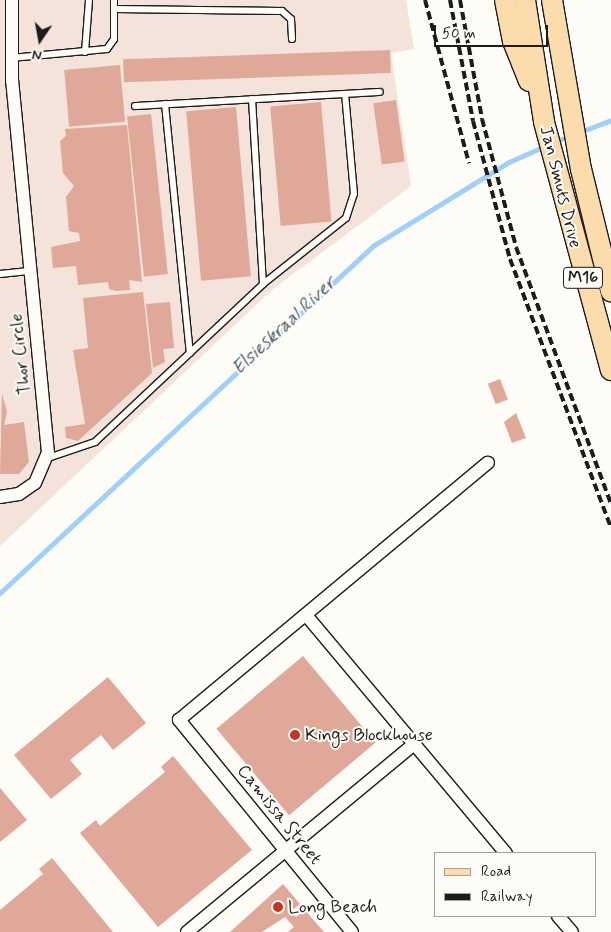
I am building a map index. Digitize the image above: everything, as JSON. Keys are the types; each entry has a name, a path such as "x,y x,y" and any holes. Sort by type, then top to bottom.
{"main road":[{"path":"505,0 516,51 542,115"},
{"name":"Jan Smuts Drive","path":"525,0 542,115 559,184 611,370"},
{"name":"Jan Smuts Drive","path":"552,0 581,169 611,291"}],"street":[{"name":"Thor Circle","path":"12,0 11,58 48,458"},
{"path":"0,497 28,489 42,475 48,458"},
{"path":"488,463 306,615 505,852"},
{"name":"Camissa Street","path":"306,615 179,720 352,932"},
{"path":"187,932 414,744"},
{"path":"559,917 572,932"}],"lane":[{"path":"85,52 89,0"},
{"path":"11,58 85,52 111,46 115,9 114,0"},
{"path":"115,9 282,11 291,19 292,39"},
{"path":"135,106 380,92"},
{"path":"48,458 91,445 263,284 340,225 351,209 354,194 345,94"},
{"path":"252,99 263,284"},
{"path":"164,104 190,353"},
{"path":"0,274 31,272"}],"shaded area":[{"path":"0,0 406,0 414,49 391,53 411,186 273,289 0,546"}],"building":[{"path":"390,50 391,73 124,82 123,59"},
{"path":"120,65 125,122 69,127 64,70"},
{"path":"396,100 405,161 382,165 373,103"},
{"path":"321,102 331,222 281,226 270,106"},
{"path":"236,107 251,276 201,281 186,111"},
{"path":"151,114 168,274 144,277 127,117"},
{"path":"127,125 142,282 129,280 130,290 116,291 109,289 108,282 78,285 76,266 53,268 51,247 80,241 79,233 69,231 66,197 74,186 63,173 60,141 66,136 65,129"},
{"path":"143,292 152,373 78,441 66,438 65,427 85,424 73,350 88,348 83,298"},
{"path":"170,302 174,348 163,349 165,362 153,368 146,304"},
{"path":"500,379 508,400 496,404 488,384"},
{"path":"2,394 7,412 4,425 24,422 29,462 19,474 0,474"},
{"path":"516,413 526,438 512,443 504,422"},
{"name":"Kings Blockhouse","path":"303,656 376,743 289,815 216,729"},
{"path":"108,677 146,723 113,750 101,735 70,760 82,774 51,799 14,755"},
{"path":"173,756 252,850 158,927 80,833 96,820 100,826 165,772 161,767"},
{"path":"0,788 27,820 0,842"},
{"path":"52,858 113,932 0,932 0,910 43,874 39,869"},
{"name":"Long Beach","path":"283,884 300,904 291,911 296,917 305,910 324,932 288,932 294,927 285,917 262,932 230,932"}],"waterway":[{"name":"Elsieskraal River","path":"580,132 611,120"},
{"name":"Elsieskraal River","path":"554,142 570,136"},
{"name":"Elsieskraal River","path":"0,593 373,246 509,162 545,146"}],"railway":[{"path":"425,0 469,163"},
{"path":"450,0 473,121 510,259 611,528"},
{"path":"460,0 482,119 516,247 611,504"}],"place":[{"name":"Kings Blockhouse","path":"295,735"},
{"name":"Long Beach","path":"278,907"}]}
